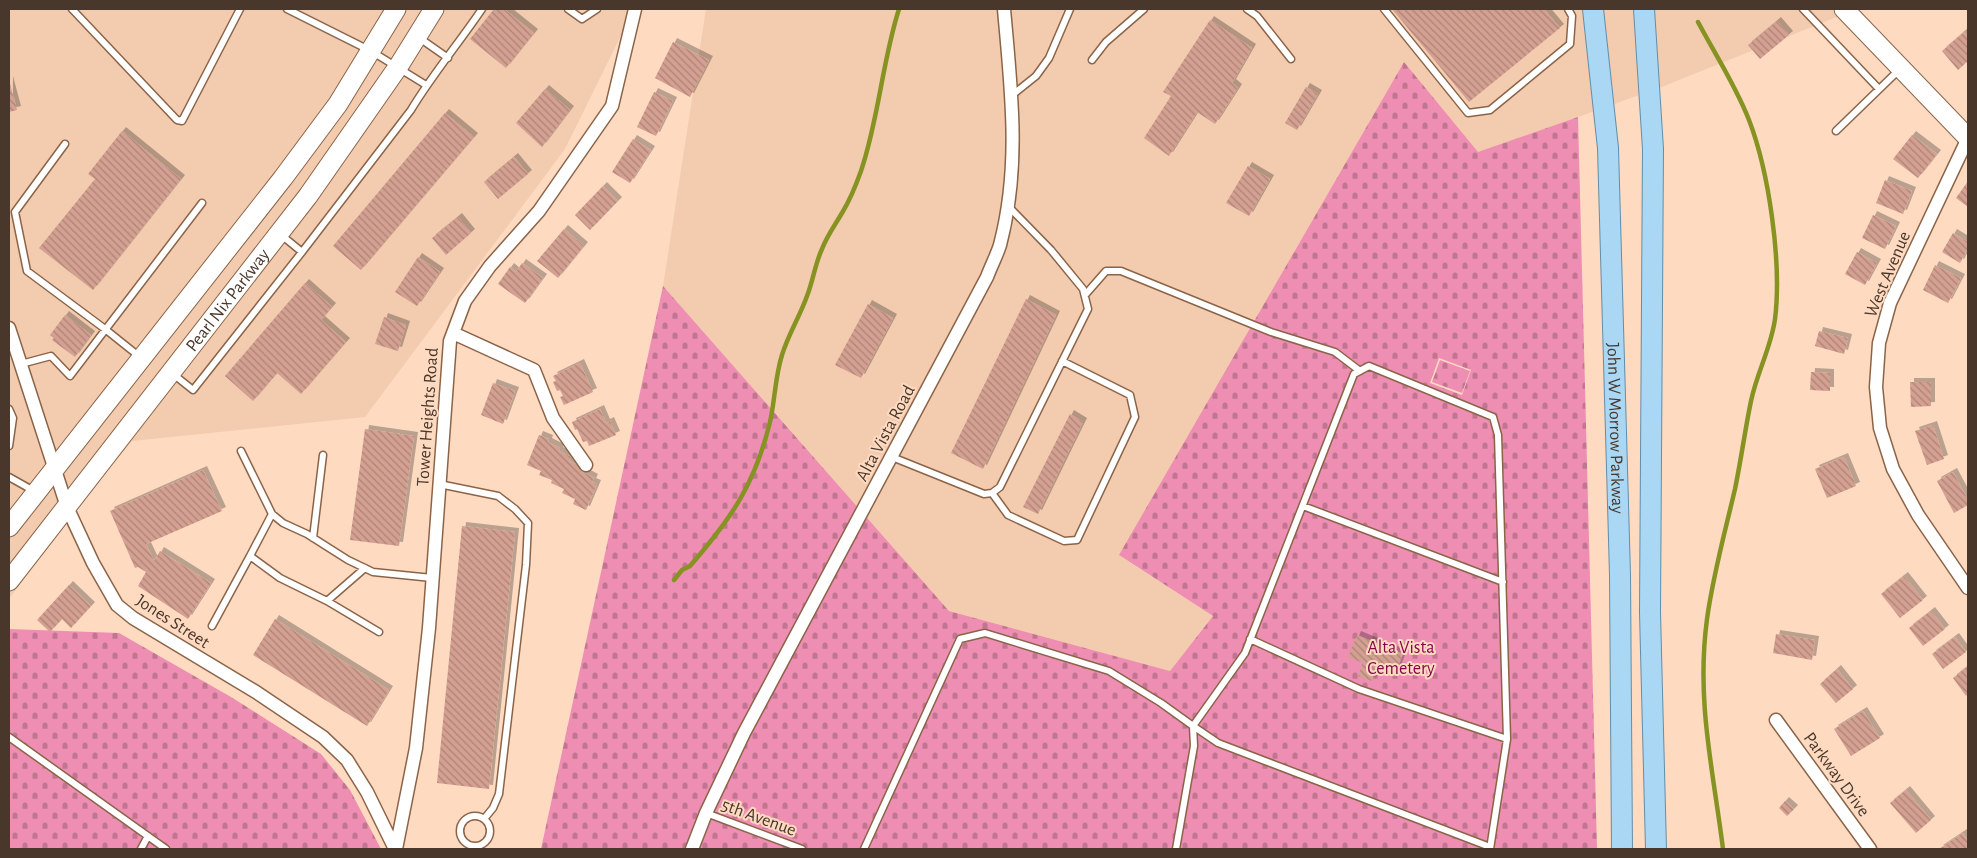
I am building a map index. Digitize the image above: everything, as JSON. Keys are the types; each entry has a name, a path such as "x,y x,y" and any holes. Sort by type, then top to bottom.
{"main road":[{"name":"Pearl Nix Parkway","path":"9,527 283,178 338,104 396,9"},
{"name":"Pearl Nix Parkway","path":"9,580 308,196 398,67 434,9"},
{"name":"John W Morrow Parkway","path":"1593,9 1608,148 1620,575 1622,849"},
{"name":"John W Morrow Parkway","path":"1644,9 1653,149 1650,612 1656,849"},
{"path":"1844,9 1968,138"}],"street":[{"name":"Tower Heights Road","path":"395,849 416,748 432,578 450,341 465,301 490,266 539,211 612,106 635,9"},
{"name":"Alta Vista Road","path":"692,849 706,814 744,733 987,277 1000,246 1010,190 1014,124 1004,9"},
{"name":"West Avenue","path":"1968,138 1890,303 1879,343 1876,387 1880,428 1893,469 1918,515 1968,588"},
{"name":"Jones Street","path":"9,328 67,507 93,563 117,605 134,618 289,713 323,737 347,760 367,792 395,849"},
{"path":"453,333 534,370 553,418 586,465"},
{"name":"Parkway Drive","path":"1776,720 1870,849"}],"lane":[{"path":"72,9 177,120 182,121 240,9"},
{"path":"287,9 371,51 426,85"},
{"path":"170,371 193,390 412,110 426,85 448,58 482,9"},
{"path":"568,9 582,19 596,9"},
{"path":"1011,96 1036,76 1049,58 1070,9"},
{"path":"1092,60 1106,42 1144,9"},
{"path":"1247,9 1257,16 1291,59"},
{"path":"1384,9 1468,113 1490,110 1570,44 1572,16 1568,9"},
{"path":"1803,9 1879,89"},
{"path":"417,36 448,58"},
{"path":"1836,131 1901,68"},
{"path":"65,144 14,212 27,271 105,328 141,358"},
{"path":"21,364 51,356 70,376 202,203"},
{"path":"892,457 984,494 992,493 1000,487 1088,309 1083,288 1051,250 1008,205"},
{"path":"278,233 302,252"},
{"path":"1085,295 1106,271 1121,271 1271,332 1335,352 1360,371"},
{"path":"992,493 1008,515 1064,541 1077,540 1135,417 1130,395 1062,361"},
{"path":"864,849 960,639 985,633 1109,671 1161,702 1193,726 1218,743 1490,848 1507,739 1498,435 1493,417 1369,366 1354,374 1245,653 1193,726 1194,746 1176,849"},
{"path":"9,408 13,418 9,446"},
{"path":"240,451 272,514 283,523 373,572 432,578"},
{"path":"313,538 323,455"},
{"path":"9,477 35,492"},
{"path":"439,484 498,496 515,509 528,523 526,565 499,794 493,808 484,819"},
{"path":"1303,506 1503,582"},
{"path":"212,626 272,514"},
{"path":"250,556 280,578 327,601 379,632"},
{"path":"327,601 365,568"},
{"path":"1250,639 1359,689 1507,739"},
{"path":"9,737 166,849"},
{"name":"5th Avenue","path":"706,814 802,849"},
{"path":"475,815 484,819 490,827 487,840 479,846 464,842 459,833 465,819 475,815"},
{"path":"141,849 148,836"}],"shaded area":[{"path":"9,9 634,9 565,149 365,417 132,441 80,503 9,599"},
{"path":"706,9 1845,9 1839,16 1664,86 1478,153 1404,62 1120,556 1213,616 1170,671 949,611 663,286"}],"green space":[{"name":"Alta Vista Cemetery","path":"1404,62 1478,152 1578,117 1597,849 541,849 663,286 949,611 1170,671 1213,616 1119,555","holes":["1439,358 1471,370 1462,395 1430,383"]},
{"path":"1440,360 1470,371 1462,393 1432,382"},
{"path":"9,629 119,633 231,697 321,754 350,790 381,849 9,849"}],"building":[{"path":"494,9 504,9 534,33 506,68 470,39"},
{"path":"1392,9 1544,9 1560,28 1469,102"},
{"path":"1210,20 1252,48 1232,83 1238,88 1215,124 1197,112 1169,156 1144,138 1171,96 1163,92"},
{"path":"1777,21 1789,35 1760,59 1748,45"},
{"path":"1964,32 1968,37 1968,61 1958,70 1942,51"},
{"path":"673,42 709,60 690,97 655,78"},
{"path":"9,80 17,110 9,112"},
{"path":"1306,87 1318,94 1297,130 1285,123"},
{"path":"545,89 570,110 542,147 516,123"},
{"path":"654,92 673,101 656,136 637,127"},
{"path":"445,113 474,137 361,270 333,246"},
{"path":"122,131 181,179 93,290 39,248 95,179 88,174"},
{"path":"1912,135 1937,154 1918,178 1893,159"},
{"path":"633,139 651,150 630,183 612,172"},
{"path":"514,157 528,174 498,199 484,182"},
{"path":"1248,166 1270,179 1249,216 1226,203"},
{"path":"1885,180 1912,191 1903,214 1876,203"},
{"path":"1968,181 1968,207 1956,198"},
{"path":"603,186 618,201 590,230 575,215"},
{"path":"1873,215 1896,226 1885,249 1862,238"},
{"path":"458,217 471,233 446,255 432,238"},
{"path":"564,229 584,246 558,278 537,261"},
{"path":"1953,233 1968,242 1968,248 1960,263 1942,252"},
{"path":"1857,252 1877,263 1865,285 1845,274"},
{"path":"418,257 440,272 417,306 395,292"},
{"path":"522,263 543,278 525,303 498,284 510,267 516,272"},
{"path":"1935,265 1961,278 1948,303 1923,290"},
{"path":"305,283 332,307 321,320 346,342 301,394 277,373 253,401 225,376"},
{"path":"1026,299 1056,315 983,469 951,453"},
{"path":"868,304 893,318 861,378 835,365"},
{"path":"65,315 91,335 75,357 52,340 54,338 50,335"},
{"path":"384,317 406,325 398,351 375,344"},
{"path":"1819,331 1848,338 1844,354 1815,346"},
{"path":"580,363 593,392 564,405 560,397 563,396 560,390 557,391 553,382 556,381 553,376"},
{"path":"1811,372 1830,373 1830,391 1810,390"},
{"path":"1910,382 1931,382 1931,406 1911,407"},
{"path":"493,383 515,391 503,424 481,415"},
{"path":"600,409 606,423 610,421 616,435 589,446 587,441 583,442 572,422"},
{"path":"1070,414 1083,422 1038,514 1023,507"},
{"path":"1933,425 1944,459 1927,465 1915,431"},
{"path":"365,429 414,436 399,546 350,540"},
{"path":"539,435 549,439 548,442 560,448 559,451 571,457 569,461 582,467 581,471 594,478 592,482 597,484 586,510 573,504 575,499 562,493 564,489 551,483 552,480 539,475 541,471 527,465"},
{"path":"1844,457 1856,486 1827,498 1815,469"},
{"path":"203,470 222,511 146,544 154,561 160,551 211,583 188,619 138,586 146,572 138,567 135,568 110,511"},
{"path":"1953,472 1968,500 1968,505 1954,513 1937,481"},
{"path":"462,526 515,532 489,789 437,783"},
{"path":"1904,576 1923,600 1900,618 1881,594"},
{"path":"69,585 91,606 71,628 62,619 50,632 37,620"},
{"path":"1931,611 1945,629 1923,646 1909,628"},
{"path":"275,619 389,690 367,726 253,655"},
{"path":"1776,634 1815,640 1812,660 1773,653"},
{"path":"1357,635 1403,654 1395,674 1378,667 1372,681 1358,676 1363,663 1348,657"},
{"path":"1955,637 1966,652 1943,669 1932,654"},
{"path":"1968,666 1968,694 1966,696 1953,678"},
{"path":"1837,669 1853,689 1836,703 1820,684"},
{"path":"1863,711 1880,738 1851,756 1834,729"},
{"path":"1906,790 1931,820 1916,833 1890,803"},
{"path":"1785,801 1794,809 1787,816 1779,808"},
{"path":"1963,833 1968,841 1968,849 1939,849"}],"waterway":[{"path":"674,580 682,570 690,566 718,532 740,500 757,464 770,422 778,372 785,348 809,290 824,244 848,203 861,171 872,131 888,49 899,9"},
{"path":"1698,22 1738,95 1756,141 1768,191 1777,272 1777,297 1773,330 1751,401 1735,489 1712,586 1704,649 1703,678 1707,735 1723,849"}]}
